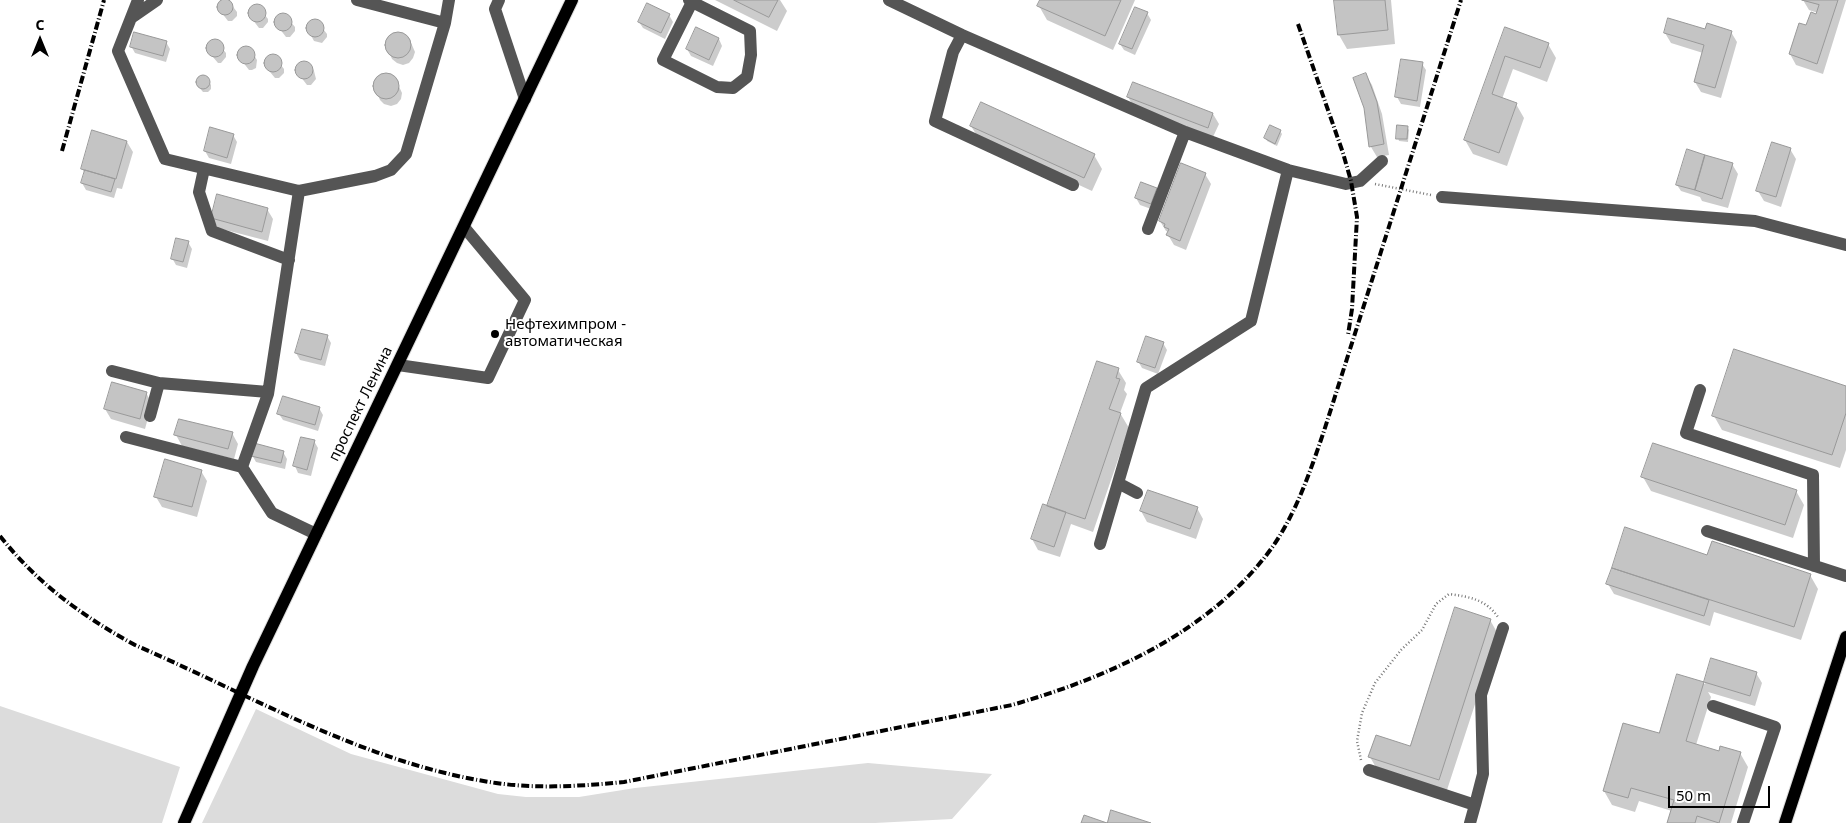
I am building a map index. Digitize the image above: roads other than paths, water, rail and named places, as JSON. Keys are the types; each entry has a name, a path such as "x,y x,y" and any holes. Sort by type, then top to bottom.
{"main road":[{"name":"проспект Ленина","path":"184,823 253,666 572,0"},
{"path":"1785,823 1846,637"}],"street":[{"path":"138,0 118,51 166,159 299,191 374,176 391,170 406,154 445,23 449,0"},
{"path":"131,18 157,0"},
{"path":"357,0 445,23"},
{"path":"499,0 495,9 525,100"},
{"path":"889,0 962,35 1185,132 1247,149 1288,170 1346,184 1360,181 1382,160"},
{"path":"691,1 750,30 752,55 747,77 733,88 717,87 662,60 691,1"},
{"path":"962,35 953,52 935,122 1073,185"},
{"path":"1148,230 1185,132"},
{"path":"204,169 199,192 212,231 288,260"},
{"path":"1100,544 1146,388 1251,321 1288,170"},
{"path":"242,467 268,392 299,191"},
{"path":"1442,197 1755,220 1846,245"},
{"path":"398,365 488,378 526,300 464,227"},
{"path":"112,370 159,383 268,392"},
{"path":"150,416 159,383"},
{"path":"1700,390 1686,433 1813,475 1814,566"},
{"path":"126,437 242,467 272,513 316,534"},
{"path":"1118,483 1138,492"},
{"path":"1707,531 1846,576"},
{"path":"1470,823 1482,774 1481,694 1503,628"},
{"path":"1713,706 1775,727 1743,823"},
{"path":"1368,770 1475,805"}],"railway":[{"path":"62,151 104,0"},
{"path":"0,536 30,569 62,598 135,645 311,726 356,744 401,761 448,774 496,783 576,786 624,782 1012,705 1085,681 1155,648 1187,628 1218,605 1246,579 1271,549 1288,522 1308,477 1324,431 1461,0"},
{"path":"1298,24 1343,153 1351,181 1357,217 1352,309 1348,335"}],"place":[{"name":"Нефтехимпром - автоматическая","path":"495,334"}]}
